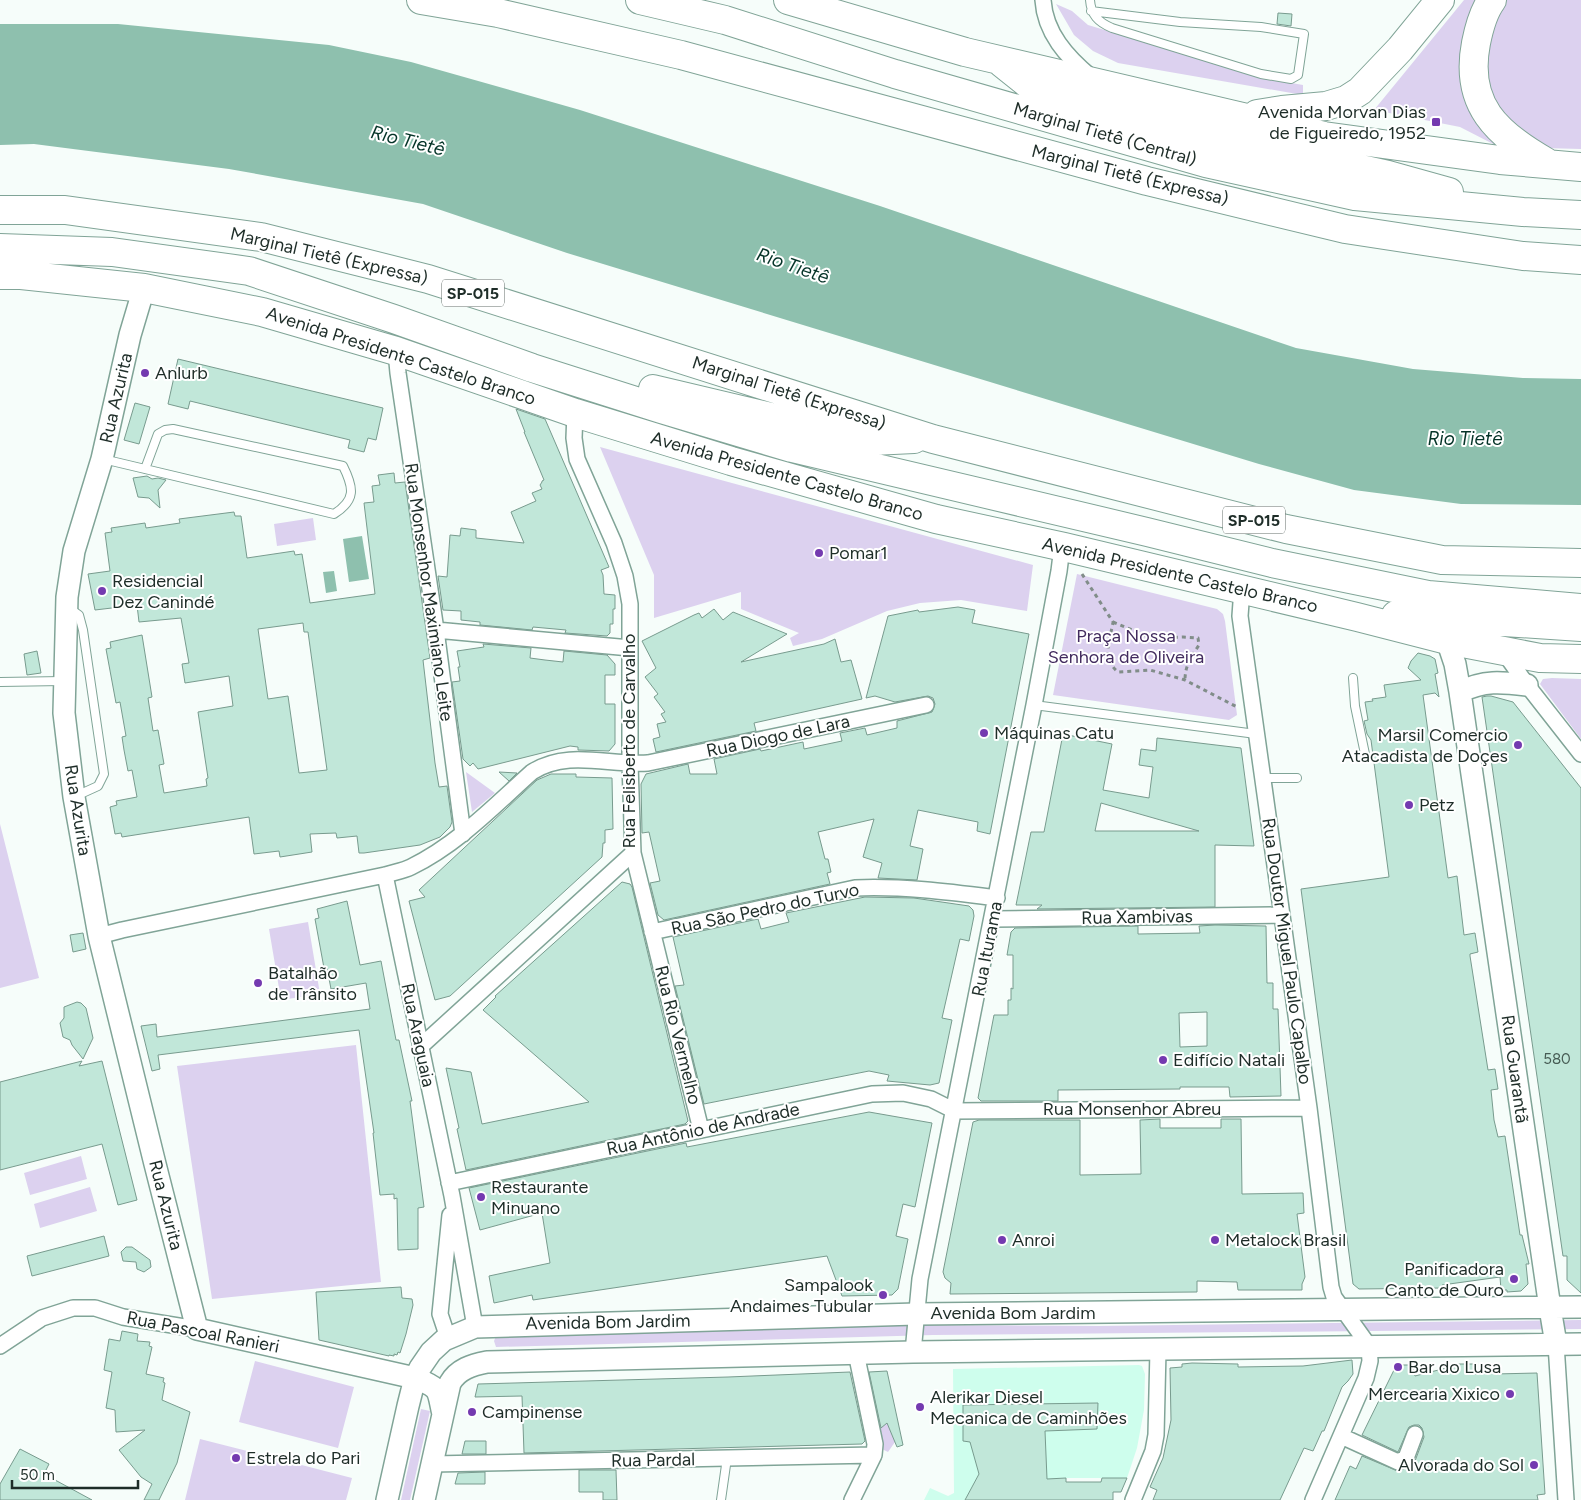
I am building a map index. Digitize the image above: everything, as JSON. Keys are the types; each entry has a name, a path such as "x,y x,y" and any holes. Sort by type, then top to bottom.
{"highway":[{"name":"Marginal Tietê (Expressa)","path":"421,0 498,13 681,55 1147,180 1345,229 1523,256 1581,260"},
{"name":"Marginal Tietê (Central)","path":"640,0 725,20 896,74 1206,163 1355,196 1523,212 1581,215"},
{"path":"788,0 965,52 1324,136 1500,160 1581,167"},
{"path":"1244,117 1282,110 1326,106 1346,100 1360,91 1400,49 1440,0"},
{"path":"1492,0 1487,6 1478,30 1475,47 1474,83 1480,102 1500,130 1525,150 1550,164"},
{"path":"995,59 1042,95 1173,128 1388,175 1523,212"},
{"name":"Marginal Tietê (Expressa)","path":"0,210 65,210 270,239 428,278 932,438 1286,529 1442,560 1581,563"},
{"path":"0,248 112,252 249,272 394,319 532,368 792,448 1272,563 1428,595 1581,608"},
{"name":"Avenida Presidente Castelo Branco","path":"0,275 21,275 144,288 262,312 396,351 575,413 731,461 936,519 1242,589 1447,640 1540,658 1581,659"},
{"path":"532,368 566,369 872,441 932,438"},
{"path":"1356,617 1402,615 1581,627"}],"main road":[{"name":"Rua Azurita","path":"144,288 130,334 102,459 74,551 67,607 64,713 74,797 99,936 198,1329"},
{"name":"Rua Guarantã","path":"1447,640 1455,664 1460,692 1556,1344"},
{"path":"1460,692 1482,683 1501,682 1527,685"},
{"name":"Avenida Bom Jardim","path":"448,1338 475,1327 514,1324 916,1314 1581,1307"},
{"name":"Rua Pascoal Ranieri","path":"198,1329 415,1378 435,1388 440,1396 443,1414"},
{"path":"387,1500 415,1378 420,1368 431,1352 448,1338 459,1354 466,1360 477,1364"},
{"name":"Avenida Bom Jardim","path":"477,1364 487,1362 856,1353 1581,1344"},
{"path":"424,1500 450,1383 454,1376 467,1367 477,1364"}],"street":[{"path":"1043,0 1050,29 1062,49 1078,66 1098,82"},
{"name":"Rua Monsenhor Maximiano Leite","path":"396,351 463,834"},
{"name":"Rua Felisberto de Carvalho","path":"420,1047 633,853 630,764 630,604 625,576 614,543 577,459 574,438 575,413"},
{"name":"Rua Iturama","path":"913,1352 920,1280 993,919 1063,547"},
{"name":"Rua Doutor Miguel Paulo Capalbo","path":"1242,589 1240,616 1309,1108 1331,1287 1334,1297 1369,1346"},
{"path":"436,630 630,648"},
{"path":"1504,651 1527,685 1581,754"},
{"name":"Rua Diogo de Lara","path":"99,936 410,868 463,834 532,772 543,765 556,761 648,763 926,705"},
{"name":"Rua Rio Vermelho","path":"633,853 701,1130"},
{"name":"Rua Araguaia","path":"385,875 451,1189 475,1327"},
{"name":"Rua São Pedro do Turvo","path":"652,932 855,888 889,887 922,889 997,898"},
{"name":"Rua Xambivas","path":"993,919 1281,915"},
{"name":"Rua Antônio de Andrade","path":"451,1189 701,1130 872,1094 903,1093 931,1099 955,1111"},
{"name":"Rua Monsenhor Abreu","path":"955,1111 1309,1108"},
{"name":"Rua Araguaia","path":"448,1338 440,1314 451,1189"},
{"name":"Rua Pascoal Ranieri","path":"0,1346 42,1318 73,1308 95,1308 123,1317 198,1329"},
{"name":"Rua Guarantã","path":"1556,1344 1566,1500"},
{"path":"1313,1500 1366,1378 1370,1361 1369,1346"},
{"path":"1133,1500 1153,1451 1156,1435 1158,1350"},
{"path":"852,1500 874,1456 875,1444 856,1353"},
{"path":"1341,1436 1398,1462 1406,1458 1415,1434"},
{"name":"Rua Pardal","path":"432,1464 874,1456"}],"lane":[{"path":"1090,0 1091,11 1102,24 1112,28 1261,74 1283,79 1291,79 1298,75 1304,34 1261,27 1180,22 1091,11"},
{"path":"102,459 334,514 348,504 352,489 343,466 173,429 165,430 158,434 145,469"},
{"path":"67,607 79,615 83,630 104,774 98,786 74,797"},
{"path":"1353,678 1355,706 1365,754"},
{"path":"0,682 64,681"},
{"path":"1034,705 1256,734"},
{"path":"1262,778 1296,778"},
{"path":"721,1500 727,1458"}],"path":[{"path":"1063,547 1112,622 1152,638 1198,638 1199,645 1189,660 1186,680"},
{"path":"1112,622 1107,658 1111,666 1118,672 1150,670 1186,680 1254,716"}],"shaded area":[{"path":"1142,1366 1145,1374 1144,1410 1137,1448 1127,1478 1057,1478 1047,1500 924,1500 930,1488 948,1496 954,1493 953,1369"}],"green space":[{"path":"1464,0 1581,0 1581,149 1499,147 1460,127 1374,110"},
{"path":"1056,4 1072,11 1088,25 1269,79 1303,85 1303,95 1118,63 1093,51 1074,35"},
{"path":"600,447 1033,565 1027,611 961,600 920,603 887,611 822,639 793,646 790,638 799,633 741,609 741,592 654,618 654,575"},
{"path":"313,518 316,540 277,546 274,524"},
{"name":"Praça Nossa Senhora de Oliveira","path":"1077,574 1217,609 1223,614 1237,715 1229,720 1053,695"},
{"path":"1543,679 1581,679 1581,739 1540,684"},
{"path":"466,772 495,793 472,812"},
{"path":"0,824 39,978 0,988"},
{"path":"308,922 320,994 281,1000 269,929"},
{"path":"356,1045 381,1282 212,1299 177,1066"},
{"path":"81,1156 87,1179 30,1195 24,1173"},
{"path":"90,1187 97,1211 40,1228 34,1204"},
{"path":"1581,1320 1581,1329 933,1335 496,1347 494,1341 496,1336 915,1325 1099,1326"},
{"path":"255,1361 354,1387 338,1448 239,1422"},
{"path":"864,1372 869,1372 895,1442 888,1452 882,1449"},
{"path":"421,1409 430,1411 410,1500 401,1500"},
{"name":"Estrela do Pari","path":"200,1439 352,1478 346,1500 185,1500"}],"water":[{"name":"Rio Tietê","path":"0,24 118,24 329,45 411,62 580,110 880,206 1296,348 1413,369 1523,378 1581,379 1581,505 1461,504 1354,490 1259,464 567,253 423,204 229,169 34,144 0,145"},
{"path":"362,536 369,579 349,582 343,539"},
{"path":"334,571 337,591 326,593 323,572"}],"building":[{"path":"1278,13 1292,14 1291,26 1277,24"},
{"path":"178,359 383,408 376,440 368,438 364,452 348,448 350,440 190,401 188,409 168,404"},
{"path":"135,403 150,407 139,444 124,440"},
{"path":"516,409 545,419 609,567 601,570 604,594 615,595 613,624 610,624 610,633 607,636 565,633 566,630 533,627 532,630 480,625 480,622 461,620 461,611 443,610 438,576 447,577 450,535 460,536 461,528 476,530 476,538 524,543 511,512 536,501 532,493 542,489 540,485 544,480"},
{"path":"394,473 395,483 405,482 430,658 423,660 435,763 439,787 447,786 452,822 450,827 440,837 420,845 364,853 359,853 357,836 337,838 336,833 310,834 312,852 280,857 279,851 254,854 249,817 122,837 121,833 115,834 110,807 117,805 116,801 137,797 132,770 128,771 122,737 126,736 120,702 116,703 106,649 111,648 110,642 142,635 152,697 148,698 153,731 158,730 164,764 159,765 164,793 207,786 206,779 208,778 198,712 233,706 229,676 185,683 182,664 189,663 181,618 139,622 137,605 95,610 88,574 110,571 105,533 112,532 111,528 145,523 146,528 180,523 179,519 234,512 235,516 241,516 247,558 294,551 295,555 302,554 310,603 375,594 364,503 374,502 372,486 380,485 378,475","holes":["303,623 304,632 308,632 327,770 299,773 288,696 268,699 258,629"]},
{"path":"147,476 152,479 166,480 158,490 160,508 149,498 138,497 133,478"},
{"path":"958,607 975,610 972,623 1029,634 990,834 977,831 978,822 918,810 910,846 923,849 917,880 878,878 882,863 863,857 874,819 818,832 825,859 828,859 831,872 827,873 830,884 664,920 658,915 650,883 660,881 649,832 642,833 641,784 646,774 688,764 690,774 717,774 714,759 803,742 804,749 842,741 840,733 865,728 867,735 897,728 897,721 932,712 935,704 933,698 928,696 895,702 875,696 866,698 888,616 918,610 919,612"},
{"path":"714,609 723,620 733,612 787,634 741,662 824,644 835,639 841,662 851,660 862,699 754,723 756,731 656,752 653,739 660,737 657,724 666,722 661,714 665,712 654,697 658,694 645,677 656,668 642,641 699,613 702,618"},
{"path":"483,644 531,648 530,658 563,662 564,651 607,655 615,664 615,675 605,675 605,704 615,704 615,744 609,751 578,750 578,747 570,746 478,769 473,763 470,766 463,759 452,682 460,681 457,651 484,647"},
{"path":"37,651 41,673 27,675 24,654"},
{"path":"1418,653 1435,659 1438,673 1435,674 1439,697 1435,693 1423,695 1448,878 1457,876 1464,935 1475,933 1478,952 1470,954 1470,956 1488,1070 1495,1069 1498,1089 1491,1090 1494,1120 1498,1137 1505,1136 1520,1235 1522,1235 1529,1264 1526,1264 1528,1284 1521,1291 1507,1292 1507,1290 1501,1290 1500,1277 1442,1285 1443,1288 1359,1289 1353,1284 1301,889 1389,877 1371,740 1367,734 1364,721 1368,720 1365,702 1386,697 1384,685 1421,680 1408,668"},
{"path":"1487,696 1513,702 1581,788 1581,1293 1567,1280 1567,1256 1563,1256 1482,697"},
{"path":"1063,734 1112,744 1103,790 1149,798 1153,767 1139,765 1141,749 1156,751 1157,738 1241,748 1254,846 1215,845 1215,907 1037,909 1042,905 1016,905 1031,832 1044,832","holes":["1101,803 1199,831 1095,831"]},
{"path":"499,772 517,773 509,781"},
{"path":"551,774 576,774 576,777 612,778 613,829 605,830 602,857 450,996 435,1000 409,901 425,897 419,890 537,780"},
{"path":"622,882 630,884 632,887 688,1121 685,1124 466,1170 446,1068 471,1072 482,1124 589,1102 483,1010 495,996"},
{"path":"865,897 914,898 969,906 973,910 974,916 969,941 960,939 942,1018 952,1020 939,1083 930,1085 887,1081 889,1075 869,1071 704,1104 675,986 684,985 673,937 758,919 761,929 789,922 786,913"},
{"path":"347,901 360,965 381,961 396,1040 399,1040 412,1101 410,1101 424,1207 418,1208 418,1249 398,1250 397,1198 394,1199 394,1194 380,1195 374,1133 359,1030 158,1055 160,1069 152,1071 141,1026 156,1024 157,1037 370,1009 366,983 331,989 327,968 324,968 315,919 319,918 317,909"},
{"path":"1138,926 1138,934 1200,933 1199,926 1266,926 1267,983 1273,983 1273,1009 1278,1009 1281,1096 1230,1097 1229,1087 1180,1087 1180,1089 1058,1090 1058,1101 981,1101 978,1098 994,1015 1008,1015 1008,1000 1011,1000 1011,988 1013,989 1013,955 1007,955 1011,932 1015,928","holes":["1207,1012 1207,1046 1180,1047 1179,1013"]},
{"path":"83,933 86,949 73,952 70,935"},
{"path":"77,1002 86,1008 93,1038 83,1059 70,1040 63,1037 60,1023 64,1018 64,1007"},
{"path":"82,1061 79,1066 102,1061 137,1200 118,1205 102,1144 0,1170 0,1082"},
{"path":"869,1112 932,1123 915,1207 903,1204 896,1236 908,1239 898,1289 892,1295 842,1296 827,1256 533,1300 532,1295 494,1303 489,1276 550,1263 542,1213 480,1230 469,1188 686,1143 687,1147"},
{"path":"1160,1119 1160,1128 1221,1128 1221,1119 1241,1119 1242,1194 1303,1193 1304,1213 1297,1214 1305,1277 1302,1290 1238,1290 1237,1282 1197,1281 1197,1292 950,1294 951,1283 945,1278 943,1272 973,1122 979,1120 1080,1120 1080,1175 1141,1174 1140,1120"},
{"path":"104,1236 109,1256 32,1276 27,1256"},
{"path":"126,1247 132,1247 150,1260 151,1267 144,1272 137,1269 136,1262 123,1261 121,1252"},
{"path":"401,1287 402,1298 412,1299 413,1305 400,1353 398,1352 397,1355 389,1356 319,1340 316,1292"},
{"path":"122,1331 138,1334 137,1341 150,1342 149,1346 152,1347 146,1374 164,1378 162,1400 190,1412 177,1463 159,1500 144,1500 152,1484 141,1477 119,1450 145,1430 116,1432 115,1410 106,1408 112,1372 104,1370 109,1339 120,1341"},
{"path":"1352,1360 1353,1374 1342,1387 1324,1431 1322,1431 1313,1451 1304,1448 1280,1500 1153,1500 1157,1490 1150,1487 1163,1458 1171,1420 1170,1368 1182,1367 1182,1364 1192,1363 1238,1364 1238,1367 1303,1366"},
{"path":"1454,1364 1474,1364 1475,1374 1495,1372 1495,1374 1537,1373 1545,1494 1537,1495 1538,1500 1335,1500 1350,1466 1356,1469 1362,1456 1398,1471 1410,1466 1415,1461 1424,1437 1422,1428 1419,1425 1409,1427 1398,1452 1362,1435 1394,1370 1401,1365 1412,1365 1415,1376 1454,1366"},
{"path":"887,1371 903,1445 897,1447 887,1423 881,1428 869,1372"},
{"path":"850,1372 865,1441 862,1444 524,1453 522,1396 475,1397 478,1384"},
{"path":"1098,1403 1097,1429 1045,1431 1047,1479 1066,1478 1066,1482 1101,1482 1102,1478 1127,1478 1121,1492 1113,1492 1113,1500 965,1500 979,1474 970,1442 963,1441 963,1405"},
{"path":"465,1441 486,1441 486,1454 462,1454"},
{"path":"20,1449 49,1464 44,1474 92,1500 0,1500 0,1484"},
{"path":"579,1470 616,1470 617,1500 603,1500 603,1492 579,1492"},
{"path":"485,1472 485,1484 455,1484 458,1473"}],"place":[{"name":"Avenida Morvan Dias de Figueiredo, 1952","path":"1436,122"},
{"name":"Anlurb","path":"145,373"},
{"name":"Pomar1","path":"819,553"},
{"name":"Residencial Dez Canindé","path":"102,591"},
{"name":"Máquinas Catu","path":"984,733"},
{"name":"Marsil Comercio Atacadista de Doçes","path":"1518,745"},
{"name":"Petz","path":"1409,805"},
{"name":"Batalhão de Trânsito","path":"258,983"},
{"name":"Edifício Natali","path":"1163,1060"},
{"name":"Restaurante Minuano","path":"481,1197"},
{"name":"Anroi","path":"1002,1240"},
{"name":"Metalock Brasil","path":"1215,1240"},
{"name":"Panificadora Canto de Ouro","path":"1514,1279"},
{"name":"Sampalook Andaimes Tubular","path":"883,1295"},
{"name":"Bar do Lusa","path":"1398,1367"},
{"name":"Mercearia Xixico","path":"1510,1394"},
{"name":"Alerikar Diesel Mecanica de Caminhões","path":"920,1407"},
{"name":"Campinense","path":"472,1412"},
{"name":"Estrela do Pari","path":"236,1458"},
{"name":"Alvorada do Sol","path":"1534,1465"}]}
